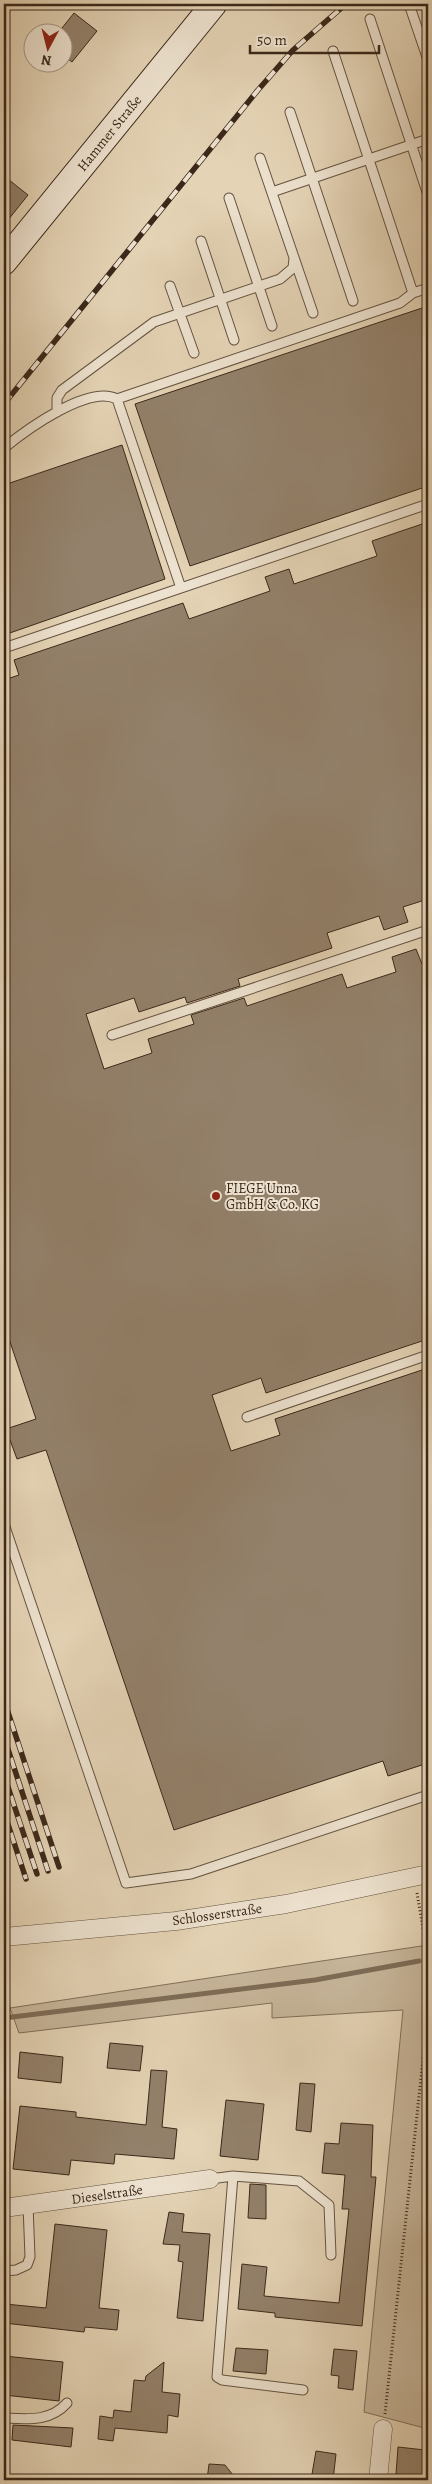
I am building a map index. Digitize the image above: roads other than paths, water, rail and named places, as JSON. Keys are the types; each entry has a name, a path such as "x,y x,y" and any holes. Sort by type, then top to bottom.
{"main road":[{"name":"Hammer Straße","path":"4,262 214,4"}],"street":[{"name":"Schlosserstraße","path":"4,1937 176,1921 286,1904 428,1874"},
{"name":"Dieselstraße","path":"4,2208 210,2179"},
{"path":"378,2480 383,2429"}],"lane":[{"path":"409,4 428,60"},
{"path":"370,19 428,195"},
{"path":"333,52 413,293"},
{"path":"290,112 353,301"},
{"path":"272,192 428,139"},
{"path":"260,158 313,313"},
{"path":"229,198 272,326"},
{"path":"201,241 234,340"},
{"path":"57,412 57,398 62,390 154,322 220,300 288,274 293,268 294,258"},
{"path":"170,286 194,353"},
{"path":"4,448 57,412 103,395 118,399 400,303 413,293 428,288"},
{"path":"118,399 181,588"},
{"path":"4,648 428,504"},
{"path":"112,1034 428,930"},
{"path":"247,1417 428,1355"},
{"path":"4,1524 126,1883 191,1874 428,1795"},
{"path":"210,2179 233,2176 299,2181 329,2205 330,2255"},
{"path":"233,2176 217,2377 222,2380 303,2390"},
{"path":"4,2271 22,2267 27,2264 30,2257 28,2205"},
{"path":"4,2418 43,2419 59,2412 67,2403"}],"waterway":[{"path":"4,2018 315,1980 419,1961"}],"railway":[{"path":"4,404 258,90 293,50 346,4"},
{"path":"4,1700 59,1867"},
{"path":"4,1737 48,1871"},
{"path":"4,1775 37,1874"},
{"path":"4,1812 26,1879"}],"place":[{"name":"FIEGE Unna GmbH & Co. KG","path":"216,1196"}]}
